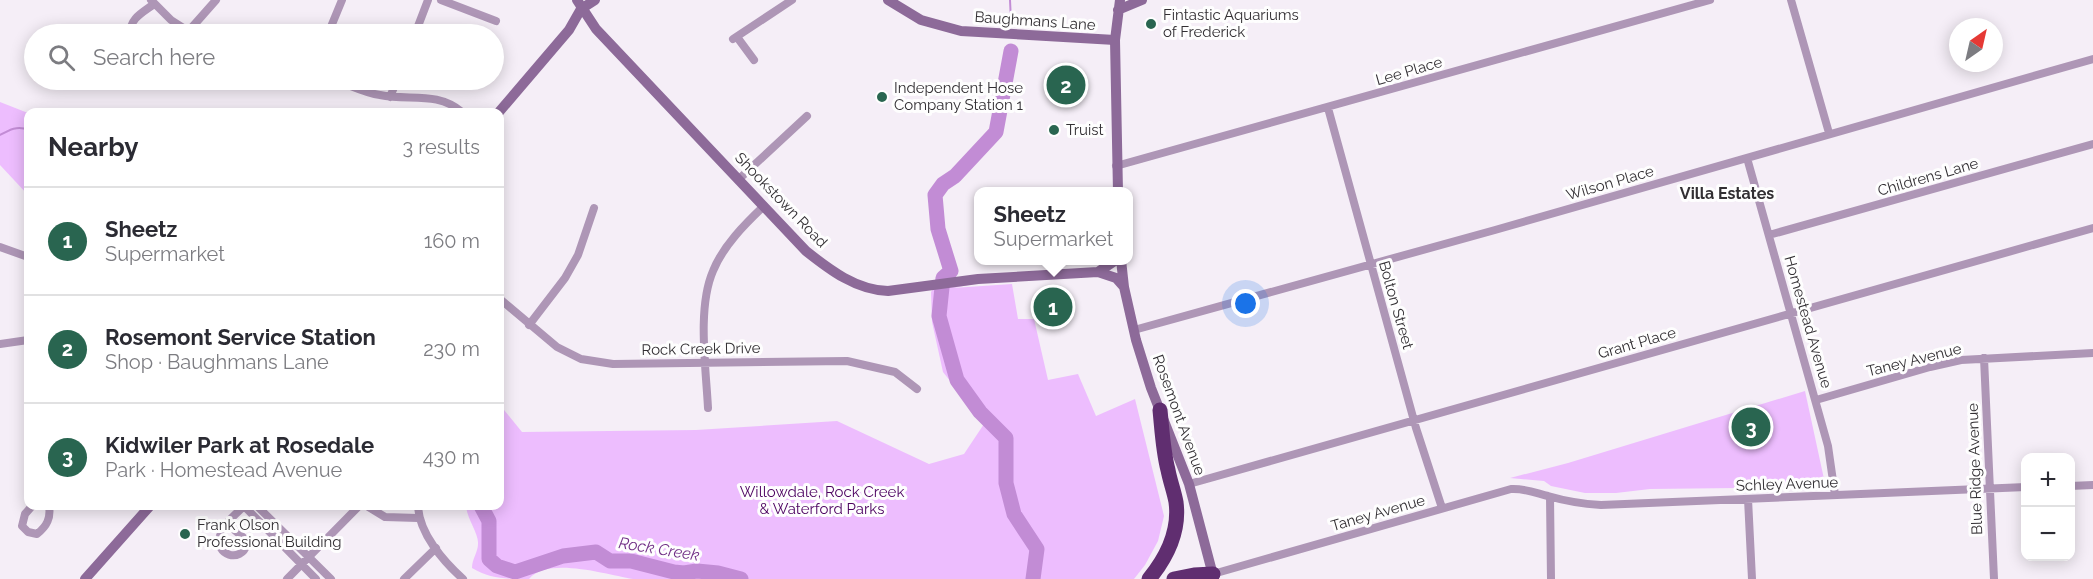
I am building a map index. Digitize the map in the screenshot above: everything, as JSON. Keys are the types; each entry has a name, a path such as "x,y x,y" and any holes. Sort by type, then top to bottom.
{"highway":[{"path":"1149,579 1163,561 1170,547 1176,517 1176,502 1167,468 1160,410"},
{"path":"1174,579 1194,575 1210,577"}],"main road":[{"path":"502,108 569,30 579,4 595,0"},
{"name":"Baughmans Lane","path":"888,0 921,20 961,31 1115,40"},
{"path":"1118,187 1115,40 1119,5 1142,0"},
{"name":"Shookstown Road","path":"579,4 596,28 806,251 822,264 856,284 873,290 888,291 978,279 1098,272 1109,265"},
{"name":"Rosemont Avenue","path":"1121,265 1134,330 1160,410 1189,483 1210,577"},
{"path":"1098,272 1116,278 1124,286"},
{"path":"85,579 146,510"}],"street":[{"path":"197,24 216,0"},
{"path":"332,24 342,0"},
{"path":"419,24 428,0"},
{"path":"441,0 496,21"},
{"path":"754,60 735,38 792,0"},
{"name":"Lee Place","path":"1116,166 1710,0"},
{"path":"1791,0 1830,133"},
{"path":"132,24 153,2 178,24"},
{"name":"Wilson Place","path":"1134,330 2093,59"},
{"path":"362,90 390,97 436,98 457,108"},
{"path":"390,97 393,90"},
{"name":"Bolton Street","path":"1328,108 1414,420 1442,508"},
{"path":"739,179 807,116"},
{"name":"Childrens Lane","path":"1770,235 2093,144"},
{"name":"Homestead Avenue","path":"1747,158 1816,400 1828,446 1835,495"},
{"path":"708,408 703,316 712,271 725,250 764,206"},
{"path":"529,325 565,278 578,255 594,208"},
{"name":"Grant Place","path":"1189,483 2093,228"},
{"path":"0,247 24,256"},
{"name":"Rock Creek Drive","path":"504,303 557,347 581,359 613,364 848,360 895,372 916,389"},
{"path":"0,344 24,341"},
{"name":"Taney Avenue","path":"1816,400 1930,367 1984,358 2093,353"},
{"name":"Blue Ridge Avenue","path":"1984,358 1994,579"},
{"path":"2075,486 2093,485"},
{"name":"Schley Avenue","path":"1550,497 1601,505 2021,488"},
{"name":"Taney Avenue","path":"1210,577 1511,489 1532,491 1550,497"},
{"path":"1550,497 1551,579"},
{"path":"1748,499 1752,579"},
{"path":"28,510 22,526 28,532 37,534 45,528 50,518 50,510"},
{"path":"227,524 240,510"},
{"path":"248,510 316,579"},
{"path":"261,510 331,579"},
{"path":"287,579 355,510"},
{"path":"374,510 385,517 418,518"},
{"path":"418,510 418,518 436,548 463,579"},
{"path":"404,579 436,548"}],"green space":[{"path":"0,102 24,111 24,191 0,165"},
{"name":"Willowdale, Rock Creek & Waterford Parks","path":"1011,277 953,288 1012,284 1018,319 1034,319 1048,380 1078,374 1096,416 1135,399 1164,516 1158,541 1145,565 1134,579 633,579 594,571 563,568 538,572 529,579 521,579 492,576 472,568 478,540 467,510 504,510 504,410 522,432 696,430 837,421 929,464 964,454 984,424 943,372 932,322 931,292 936,285"},
{"path":"1805,391 1824,479 1814,487 1650,489 1616,493 1585,493 1551,486 1544,481 1510,478 1568,463"}],"waterway":[{"path":"1010,0 1011,21"},
{"path":"1011,51 996,132 955,176 943,184 935,195 938,229 951,271 943,278 939,316 957,380 980,412 1006,438 1006,483 1014,514 1037,549 1033,579"},
{"name":"Rock Creek","path":"0,135 17,128 24,129"},
{"name":"Rock Creek","path":"483,510 489,521 489,559 497,566 515,572 563,556 596,552 610,561 631,561 674,572 718,573 741,579"}],"place":[{"name":"Fintastic Aquariums of Frederick","path":"1151,24"},
{"name":"Rosemont Service Station","path":"1066,85"},
{"name":"Independent Hose Company Station 1","path":"882,97"},
{"name":"Truist","path":"1054,130"},
{"name":"Sheetz","path":"1053,307"},
{"name":"Kidwiler Park at Rosedale","path":"1751,427"},
{"name":"Frank Olson Professional Building","path":"185,534"}],"district":[{"name":"Villa Estates","path":"1727,193"}]}
